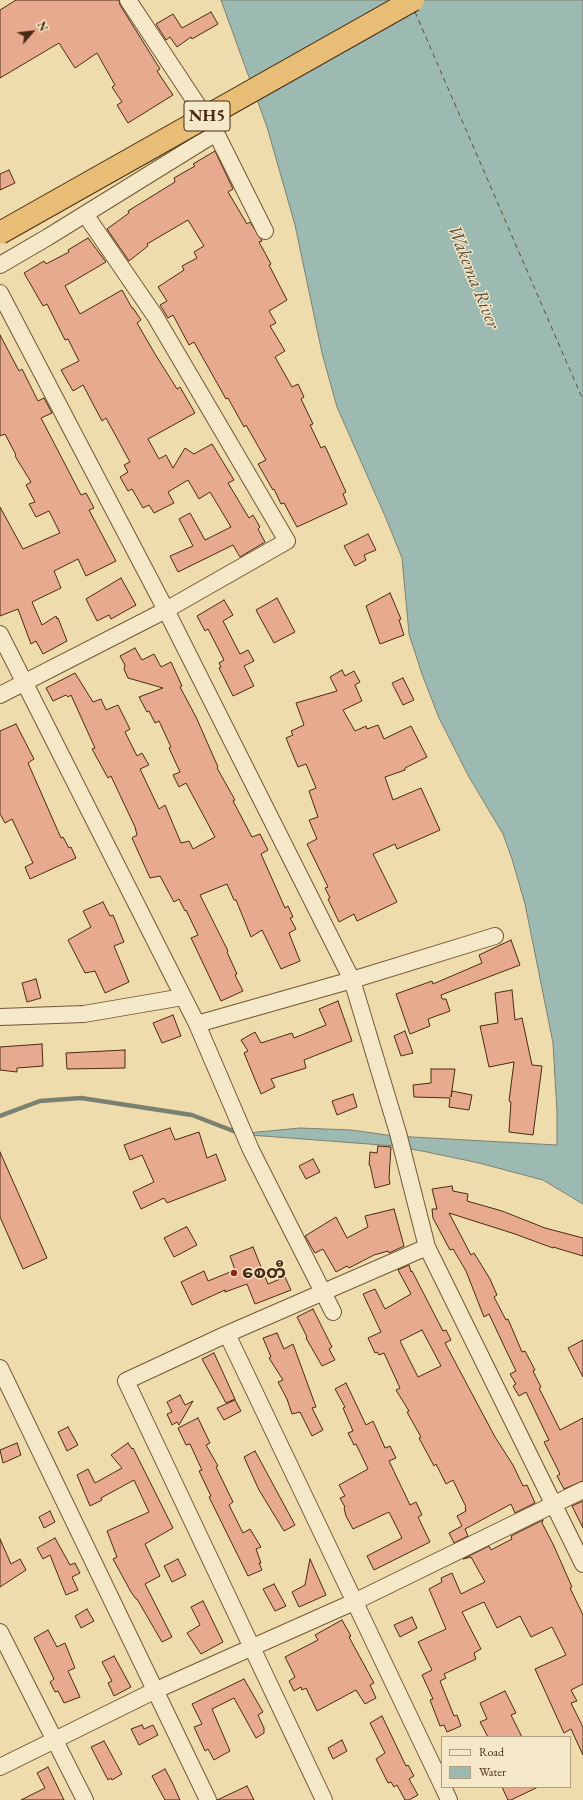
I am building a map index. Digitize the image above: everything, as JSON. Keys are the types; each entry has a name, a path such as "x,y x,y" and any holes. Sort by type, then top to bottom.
{"highway":[{"name":"NH5","path":"0,233 413,0"}],"street":[{"path":"128,0 216,133 265,231"},
{"path":"0,265 216,133"},
{"path":"0,695 166,610 287,541 155,316 85,214"},
{"path":"0,293 166,610 352,980 400,1141 427,1247 555,1504 583,1564"},
{"path":"0,634 197,1024 251,1150 333,1312"},
{"path":"197,1024 352,980 495,936"},
{"path":"0,1017 84,1014 183,997"},
{"path":"324,1800 126,1381 227,1334 427,1247"},
{"path":"227,1334 441,1784"},
{"path":"0,1368 154,1691 208,1800"},
{"path":"0,1767 154,1691 354,1602 583,1490"},
{"path":"0,1632 85,1800"},
{"path":"443,1788 449,1800"}],"water":[{"name":"Wakema River","path":"221,0 583,0 583,1204 543,1180 479,1163 427,1152 395,1146 237,1134 300,1128 351,1130 394,1136 557,1145 557,1112 553,1043 525,904 512,859 503,834 469,777 439,718 422,674 409,634 402,558 337,407 322,353 295,225 267,127"}],"building":[{"path":"16,0 119,0 120,5 160,69 157,71 173,95 128,123 117,105 122,102 112,87 115,85 97,53 75,68 59,43 0,78 0,10"},
{"path":"211,12 218,24 192,39 191,37 177,47 170,37 166,40 156,24 173,14 182,28"},
{"path":"215,151 233,189 228,192 247,224 250,222 261,239 262,241 259,242 271,264 269,265 287,300 269,311 276,323 270,326 285,351 275,357 292,387 298,384 304,397 301,399 313,424 310,425 321,448 325,446 346,492 343,494 347,504 297,527 284,503 281,504 274,489 273,490 258,464 266,460 246,425 244,427 228,398 226,399 194,342 189,345 173,315 168,318 160,305 167,301 158,287 184,270 182,266 197,258 194,252 204,246 188,220 147,244 148,246 129,261 107,229 129,213 128,211 175,182 174,178 195,166 193,164"},
{"path":"9,170 15,183 0,190 0,174"},
{"path":"88,238 106,262 65,286 80,314 122,290 141,320 137,323 155,354 177,389 180,387 195,413 148,439 159,459 166,455 173,468 185,448 194,454 212,444 234,480 228,483 249,518 253,515 260,527 258,529 265,542 240,557 233,545 178,572 170,556 193,546 179,519 190,513 205,540 231,527 210,492 199,499 188,480 168,492 174,503 154,513 149,505 143,508 132,489 128,491 120,477 128,472 124,465 130,462 106,418 102,421 83,385 73,391 61,370 79,361 68,339 65,340 47,304 43,306 24,273 44,261 46,264 69,252 68,250"},
{"path":"0,335 19,371 22,369 38,401 44,398 52,413 41,418 81,495 86,493 94,508 89,510 116,561 86,576 78,559 54,571 61,588 32,602 42,625 56,616 57,619 58,618 67,641 43,654 36,641 31,644 18,609 0,616 0,507 23,549 60,533 49,511 36,517 29,504 35,502 26,485 31,482 15,456 16,455 5,434 0,436"},
{"path":"368,534 376,550 364,555 366,560 355,566 344,546"},
{"path":"121,578 136,605 111,619 109,615 97,621 86,599"},
{"path":"390,593 401,619 399,620 404,635 380,644 366,606"},
{"path":"277,598 295,632 274,643 256,610"},
{"path":"224,600 233,615 223,621 240,654 248,650 254,661 244,666 254,686 233,696 219,668 221,667 219,663 224,660 208,629 205,631 197,616"},
{"path":"135,648 142,660 154,654 161,667 171,662 182,686 180,687 196,717 218,767 217,768 235,800 233,801 252,837 260,834 268,850 261,854 285,908 288,906 293,917 290,918 296,929 289,933 300,961 281,969 262,930 251,937 236,900 234,900 227,884 200,895 228,951 227,952 237,974 235,975 243,991 221,1001 191,938 198,935 186,910 185,911 179,899 174,902 160,876 150,878 132,838 137,835 135,827 111,776 108,778 92,749 95,748 71,695 68,697 66,695 53,701 46,688 75,673 93,702 101,699 106,710 118,705 130,729 125,732 137,756 142,753 149,765 140,769 159,809 165,805 181,843 189,841 193,849 215,837 186,783 179,787 173,775 180,772 169,748 171,747 159,721 155,723 139,697 163,688 128,678 124,669 125,665 120,656"},
{"path":"342,670 345,676 354,671 360,682 355,685 362,701 343,710 355,731 366,726 367,729 378,725 384,739 411,726 427,757 405,768 405,770 385,777 393,800 421,788 440,830 397,849 395,844 373,854 397,902 357,921 354,914 339,922 328,899 330,898 325,888 328,887 307,844 317,839 309,820 318,817 309,791 316,788 306,764 298,767 286,738 293,735 291,731 304,725 296,703 337,691 330,677"},
{"path":"403,678 414,700 403,705 392,683"},
{"path":"16,724 34,759 28,763 61,838 63,837 69,848 71,847 76,858 30,879 25,867 33,863 12,819 5,823 0,814 0,731"},
{"path":"103,902 110,916 113,915 124,942 114,946 129,982 105,993 95,971 85,973 68,940 91,927 83,911"},
{"path":"511,940 520,965 441,995 442,999 446,999 450,1011 428,1019 430,1026 410,1034 396,994 432,981 433,984 482,963 479,955"},
{"path":"36,979 41,998 27,1002 22,983"},
{"path":"512,990 515,1020 522,1018 532,1065 542,1066 533,1135 509,1132 511,1102 509,1101 514,1062 489,1067 480,1026 498,1023 495,993"},
{"path":"338,1001 352,1041 304,1060 306,1068 271,1079 275,1087 261,1094 244,1053 248,1051 241,1040 255,1032 261,1043 292,1033 294,1038 326,1025 319,1009"},
{"path":"173,1015 181,1036 162,1043 153,1023"},
{"path":"405,1031 413,1053 401,1056 394,1036"},
{"path":"42,1044 43,1066 17,1068 17,1072 0,1070 0,1047"},
{"path":"125,1050 125,1068 67,1069 66,1053"},
{"path":"431,1069 455,1069 451,1097 452,1091 472,1095 469,1110 449,1107 450,1098 414,1097 413,1085 431,1083"},
{"path":"353,1094 357,1107 337,1115 332,1101"},
{"path":"170,1128 175,1140 199,1132 207,1158 216,1154 226,1180 167,1203 164,1198 141,1209 133,1192 154,1182 142,1155 130,1160 124,1145"},
{"path":"378,1146 391,1147 390,1184 375,1188 369,1165 370,1152 377,1153"},
{"path":"0,1152 47,1258 23,1269 0,1217"},
{"path":"313,1159 320,1172 306,1179 299,1166"},
{"path":"452,1186 453,1191 468,1194 467,1201 502,1211 545,1228 583,1238 583,1256 553,1248 449,1213 471,1255 474,1253 490,1279 497,1295 494,1297 506,1320 508,1319 522,1352 525,1351 535,1370 533,1371 541,1387 539,1388 560,1430 583,1418 583,1481 564,1489 557,1476 560,1474 544,1442 549,1440 526,1392 519,1396 513,1386 516,1384 510,1374 516,1371 489,1314 484,1317 466,1271 453,1249 450,1250 433,1218 432,1209 437,1209 432,1189"},
{"path":"394,1209 404,1246 389,1253 388,1251 374,1255 349,1268 347,1266 336,1272 323,1249 315,1253 305,1236 336,1217 347,1238 368,1227 365,1216"},
{"path":"186,1227 197,1245 174,1257 164,1238"},
{"path":"253,1247 268,1284 285,1277 291,1290 255,1304 247,1284 225,1292 225,1290 192,1305 181,1282 204,1271 208,1281 235,1270 230,1256"},
{"path":"409,1265 411,1272 412,1271 443,1331 446,1330 451,1340 445,1343 495,1437 513,1465 523,1486 527,1485 535,1503 515,1513 511,1504 465,1529 468,1536 454,1543 449,1533 462,1526 457,1516 466,1511 466,1507 453,1480 446,1484 436,1464 434,1466 419,1438 421,1437 407,1412 409,1411 396,1390 400,1388 384,1353 379,1355 377,1352 375,1353 368,1338 381,1332 363,1294 375,1289 385,1309 411,1294 398,1270","holes":["422,1330 441,1366 418,1377 400,1341"]},
{"path":"313,1309 332,1347 329,1349 335,1360 322,1366 306,1338 307,1337 297,1317"},
{"path":"277,1333 284,1349 293,1344 316,1407 312,1408 323,1430 312,1436 300,1412 292,1414 287,1399 278,1382 283,1380 269,1358 271,1357 263,1338"},
{"path":"583,1340 583,1377 568,1348"},
{"path":"214,1353 235,1399 226,1403 202,1359"},
{"path":"346,1383 366,1425 373,1421 385,1448 390,1446 396,1458 389,1461 410,1505 416,1502 422,1515 418,1517 430,1542 374,1570 367,1556 402,1538 389,1512 353,1529 346,1516 345,1507 340,1498 345,1496 339,1485 368,1469 356,1444 354,1445 348,1433 353,1431 343,1408 345,1407 335,1389"},
{"path":"180,1395 185,1405 193,1401 179,1425 177,1422 172,1425 167,1414 172,1412 167,1402"},
{"path":"235,1400 241,1411 224,1420 217,1408"},
{"path":"198,1418 210,1443 206,1445 218,1466 216,1467 233,1502 229,1505 243,1533 250,1529 261,1547 256,1549 262,1570 248,1576 209,1497 211,1496 199,1471 202,1470 190,1444 186,1445 178,1428"},
{"path":"68,1427 78,1445 67,1451 58,1432"},
{"path":"17,1443 21,1455 3,1463 0,1450"},
{"path":"128,1443 132,1449 133,1448 173,1528 145,1544 160,1576 145,1584 172,1637 162,1642 137,1599 131,1592 113,1559 117,1557 107,1531 149,1512 134,1480 101,1498 102,1500 90,1506 77,1475 88,1469 95,1483 122,1468 111,1455"},
{"path":"255,1451 295,1525 284,1531 259,1490 244,1457"},
{"path":"583,1501 583,1528 572,1506"},
{"path":"50,1511 55,1522 44,1528 39,1517"},
{"path":"543,1520 542,1523 553,1544 572,1587 570,1588 583,1615 583,1684 571,1690 577,1701 571,1703 583,1727 583,1755 571,1729 564,1733 535,1669 566,1655 552,1627 531,1637 520,1616 497,1628 484,1602 462,1612 481,1649 474,1653 476,1659 444,1674 446,1678 440,1681 454,1716 457,1715 461,1726 447,1732 444,1725 440,1726 430,1700 433,1699 422,1675 432,1670 418,1642 446,1629 429,1589 442,1582 441,1578 452,1573 461,1594 485,1582 471,1557 463,1559 489,1546 491,1550 512,1539 511,1536"},
{"path":"55,1538 70,1565 75,1563 80,1573 72,1577 78,1590 66,1595 50,1555 43,1559 37,1548"},
{"path":"0,1539 11,1564 20,1559 26,1570 0,1587"},
{"path":"178,1559 186,1575 172,1582 164,1566"},
{"path":"310,1559 326,1595 299,1607 292,1592 305,1585"},
{"path":"274,1584 286,1606 275,1611 263,1589"},
{"path":"203,1601 223,1642 201,1654 187,1633 200,1625 191,1607"},
{"path":"87,1609 94,1621 81,1628 75,1616"},
{"path":"412,1617 417,1628 400,1637 394,1625"},
{"path":"342,1620 351,1636 349,1637 374,1683 370,1685 376,1698 365,1704 356,1690 317,1711 306,1688 302,1690 301,1687 294,1691 289,1681 295,1677 285,1657 318,1640 315,1635"},
{"path":"48,1630 57,1647 65,1643 75,1668 68,1671 80,1697 64,1703 58,1691 55,1692 50,1682 54,1679 34,1638"},
{"path":"114,1656 131,1687 114,1696 108,1683 112,1681 102,1662"},
{"path":"244,1679 263,1712 258,1715 264,1728 264,1733 256,1738 234,1698 212,1709 230,1751 214,1760 208,1749 205,1751 194,1727 202,1724 192,1704"},
{"path":"505,1691 516,1713 511,1715 522,1736 487,1736 480,1722 487,1719 480,1703"},
{"path":"382,1716 406,1766 408,1765 414,1776 409,1779 418,1795 409,1800 405,1800 397,1785 394,1787 391,1782 388,1783 376,1759 385,1753 370,1723"},
{"path":"142,1725 144,1729 153,1725 158,1735 139,1745 131,1729"},
{"path":"342,1740 347,1751 333,1759 328,1748"},
{"path":"104,1741 122,1774 112,1780 111,1778 108,1780 91,1747"},
{"path":"48,1767 64,1800 21,1800 45,1788 37,1773"},
{"path":"165,1769 180,1800 165,1800 152,1776"},
{"path":"247,1786 254,1800 217,1800"},
{"path":"502,1788 536,1788 511,1800 508,1800"}],"waterway":[{"path":"0,1116 40,1101 81,1098 192,1115 241,1134"}],"ferry route":[{"path":"415,12 583,400"}],"place":[{"name":"စေတီ","path":"234,1273"}]}
